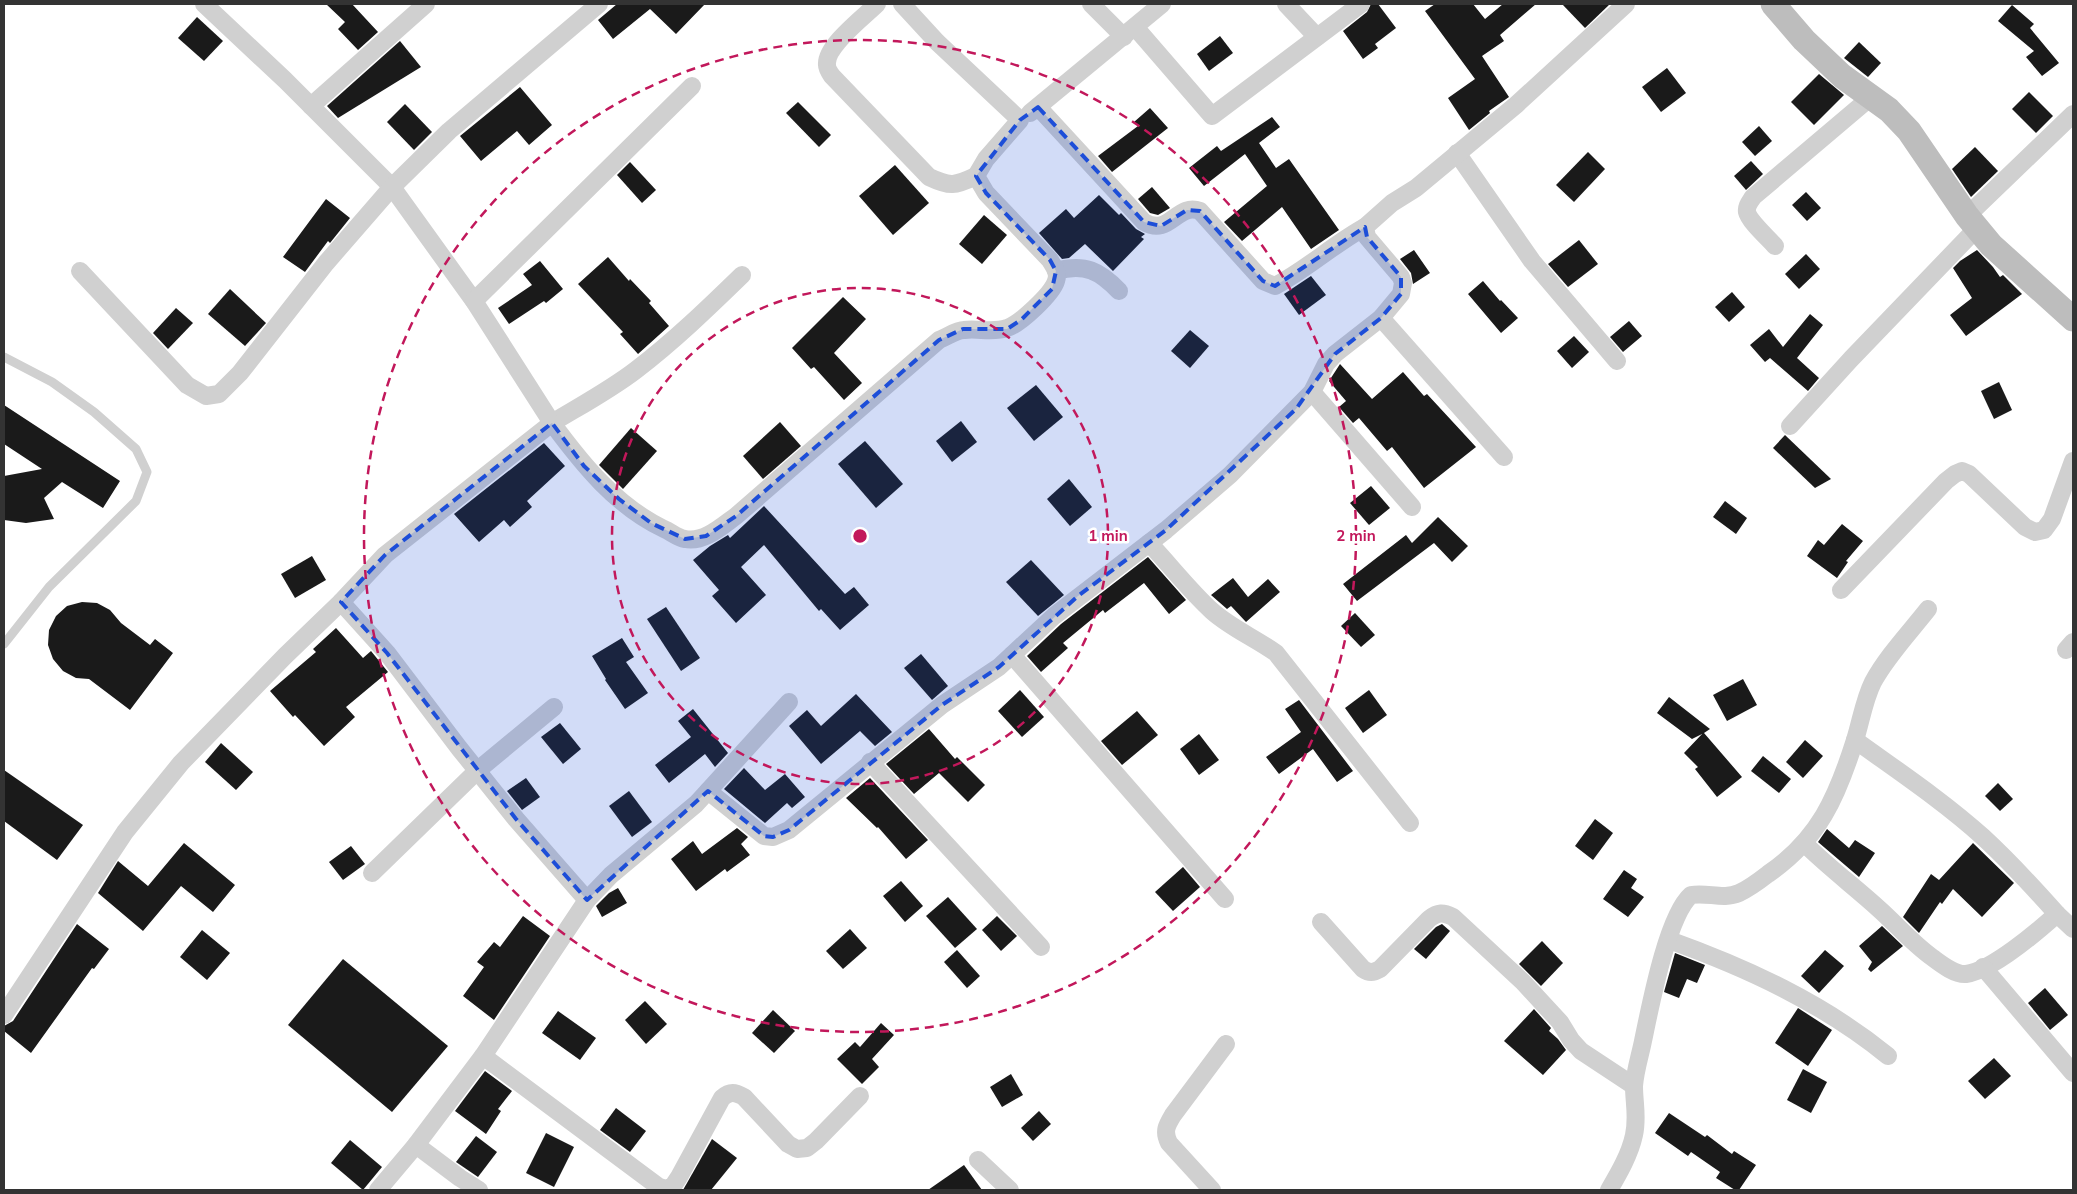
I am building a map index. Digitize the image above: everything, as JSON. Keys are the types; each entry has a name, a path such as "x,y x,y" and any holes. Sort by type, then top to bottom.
{"street":[{"path":"204,4 311,106 392,187 474,300 552,423 584,466 619,499 651,523 685,539 706,536 736,516 940,340 963,330 991,331 1006,328 1021,320 1052,289 1057,280 1056,270 1050,260 986,193 976,176"},
{"path":"311,106 426,4"},
{"path":"80,271 187,385 206,396 219,394 240,373 326,263 392,187 449,131 599,4"},
{"path":"877,4 837,42 828,54 827,66 832,76 929,177 945,185 958,185 976,176 986,159 1020,120 1162,4"},
{"path":"902,4 938,42 1020,120"},
{"path":"1091,4 1130,32 1212,116 1361,4"},
{"path":"1286,4 1317,37"},
{"path":"1038,107 1144,222 1152,226 1161,226 1192,208 1200,211 1263,281 1275,286 1366,227 1392,203 1416,188 1457,152 1516,105 1626,4"},
{"path":"1774,4 1804,40 1842,76 1889,110 1910,131 1972,222 1991,245 2073,319"},
{"path":"474,300 692,86"},
{"path":"1775,246 1747,213 1748,206 1753,198 1871,97"},
{"path":"1790,426 1972,222 2073,114"},
{"path":"1457,152 1532,261 1617,361"},
{"path":"708,791 764,836 772,837 789,830 942,705 999,667 1054,616 1166,530 1230,475 1312,392 1326,364 1335,354 1381,318 1400,294 1403,284 1401,277 1368,237 1366,227"},
{"path":"1056,270 1088,268 1107,279 1119,292"},
{"path":"4,1015 125,832 181,762 341,602 385,555 552,423 600,395 636,370 680,333 742,275"},
{"path":"1381,318 1504,457"},
{"path":"1312,392 1412,507"},
{"path":"1840,590 1946,481 1962,471 1969,474 2025,527 2035,532 2044,530 2052,519 2073,461"},
{"path":"1149,543 1211,610 1232,627 1255,638 1276,653 1410,823"},
{"path":"341,602 387,653 458,748 478,770 516,819 587,900"},
{"path":"1610,1190 1634,1136 1637,1112 1634,1086 1656,986 1680,908 1691,895 1700,893 1724,897 1739,893 1779,867 1805,844 1824,819 1837,790 1873,682 1928,609"},
{"path":"1012,655 1225,899"},
{"path":"378,1190 416,1145 483,1056 587,900 611,875 696,804 789,702"},
{"path":"372,873 478,770 554,707"},
{"path":"1855,740 1928,793 1982,836 2028,880 2057,914 2073,929"},
{"path":"870,762 1042,947"},
{"path":"1805,844 1931,957 1952,970 1964,974 1978,971 2008,954 2057,914"},
{"path":"1321,922 1362,968 1368,972 1374,972 1380,969 1437,913 1445,913 1453,917 1523,982 1560,1022 1571,1040 1581,1051 1634,1086"},
{"path":"1669,940 1708,954 1771,982 1818,1007 1860,1033 1888,1056"},
{"path":"1984,967 2073,1073"},
{"path":"1212,1190 1169,1143 1165,1134 1167,1125 1173,1115 1226,1044"},
{"path":"483,1056 659,1187 666,1189 673,1186 679,1177 722,1098 728,1093 735,1092 744,1097 788,1144 797,1149 807,1148 860,1096"},
{"path":"416,1145 479,1190"},
{"path":"978,1160 1010,1190"}],"lane":[{"path":"4,357 52,382 94,412 136,449 147,472 136,501 49,587 4,644"}],"highlighted area":[{"path":"1038,107 1144,222 1161,226 1187,210 1200,211 1263,281 1275,286 1365,227 1367,237 1401,277 1401,294 1381,318 1335,354 1296,409 1166,530 1078,596 999,667 942,705 789,830 773,837 764,836 708,791 587,900 516,819 387,653 341,602 385,555 552,423 584,466 619,499 651,523 685,539 706,536 736,516 939,340 963,329 1007,329 1021,320 1052,289 1056,271 1050,260 986,193 976,176 1020,120"}],"building":[{"path":"326,4 352,4 378,32 358,50 338,29 345,22"},
{"path":"617,4 705,4 676,34 650,9 613,39 598,20"},
{"path":"1371,4 1378,4 1396,28 1375,44 1378,48 1363,59 1343,31 1367,12"},
{"path":"1435,4 1473,4 1485,19 1503,4 1536,4 1500,35 1504,41 1482,56 1509,97 1489,111 1490,113 1469,130 1448,98 1475,79 1425,11"},
{"path":"1562,4 1610,4 1585,28"},
{"path":"2012,5 2034,24 2030,28 2059,63 2042,76 2026,57 2034,51 1998,21"},
{"path":"197,17 223,41 204,61 178,38"},
{"path":"1220,36 1233,53 1209,71 1197,54"},
{"path":"400,41 421,67 338,118 327,106"},
{"path":"1859,42 1881,63 1868,77 1844,58"},
{"path":"1667,68 1686,93 1661,112 1642,87"},
{"path":"1819,74 1844,95 1814,125 1791,102"},
{"path":"520,87 552,125 529,145 517,131 481,161 460,136"},
{"path":"2029,92 2053,116 2036,133 2012,109"},
{"path":"798,102 831,135 819,147 786,113"},
{"path":"405,104 432,132 414,150 387,122"},
{"path":"1150,108 1168,128 1112,172 1098,156 1138,126 1134,122"},
{"path":"1272,117 1280,127 1259,143 1276,168 1289,159 1339,230 1311,249 1282,207 1242,241 1224,222 1267,186 1245,154 1204,186 1189,168 1217,146 1221,151"},
{"path":"1759,126 1772,141 1755,156 1742,142"},
{"path":"1975,147 1998,171 1971,197 1952,169"},
{"path":"1588,152 1605,169 1574,202 1556,185"},
{"path":"1751,161 1763,174 1746,190 1734,176"},
{"path":"630,162 656,190 642,203 617,175"},
{"path":"895,165 929,203 893,235 859,196"},
{"path":"1152,187 1170,208 1158,215 1150,213 1138,199"},
{"path":"1806,192 1821,208 1807,221 1792,205"},
{"path":"1099,195 1119,215 1121,213 1136,229 1145,234 1141,237 1144,239 1113,271 1085,244 1069,258 1062,259 1039,233 1066,209 1074,218"},
{"path":"326,199 350,218 330,243 328,241 305,272 283,257"},
{"path":"984,215 1007,235 982,264 959,244"},
{"path":"1579,240 1598,264 1568,287 1548,264"},
{"path":"1414,250 1430,273 1413,284 1411,273 1400,259"},
{"path":"1977,250 2000,277 2003,275 2022,294 1966,336 1950,315 1972,298 1953,268"},
{"path":"1806,254 1820,269 1799,289 1785,274"},
{"path":"608,257 629,281 630,279 651,301 649,303 669,326 638,354 620,334 623,332 578,284"},
{"path":"540,261 563,289 546,303 544,301 509,324 498,308 532,285 523,274"},
{"path":"1311,276 1326,295 1299,315 1284,294"},
{"path":"1483,281 1518,318 1501,333 1468,294"},
{"path":"230,289 266,323 245,346 208,314"},
{"path":"1732,292 1745,307 1729,322 1715,307"},
{"path":"843,297 866,319 834,353 862,383 844,400 814,367 811,369 792,348"},
{"path":"176,308 193,323 168,349 153,333"},
{"path":"1810,314 1823,325 1797,358 1819,378 1808,391 1770,358 1765,362 1750,345 1769,329 1783,347"},
{"path":"1629,321 1642,336 1623,352 1610,337"},
{"path":"1190,330 1209,346 1190,368 1171,351"},
{"path":"1574,336 1589,352 1572,368 1557,351"},
{"path":"1340,364 1372,399 1403,372 1424,396 1427,394 1476,447 1424,488 1392,447 1387,451 1359,418 1353,423 1339,407 1346,401 1329,381"},
{"path":"1999,382 2012,410 1994,419 1981,391"},
{"path":"1036,385 1063,417 1034,441 1007,408"},
{"path":"4,405 120,481 103,508 62,482 44,498 54,519 26,523 4,520 4,476 42,469 4,444"},
{"path":"961,421 977,442 952,462 936,441"},
{"path":"780,422 801,446 763,479 743,456"},
{"path":"631,428 657,451 623,489 599,465"},
{"path":"1785,435 1831,479 1815,488 1773,448"},
{"path":"865,441 903,484 876,508 838,464"},
{"path":"544,443 565,466 527,501 532,507 510,527 504,520 479,542 454,514"},
{"path":"1069,479 1092,507 1070,526 1047,499"},
{"path":"1371,486 1390,508 1369,525 1350,503"},
{"path":"1725,501 1747,518 1736,534 1713,517"},
{"path":"764,506 845,594 854,587 869,605 840,630 821,609 819,611 764,545 741,567 766,595 736,623 712,596 719,590 693,560 710,546 728,535 730,538"},
{"path":"1438,517 1468,546 1452,562 1434,543 1357,601 1343,584 1406,535 1412,543"},
{"path":"1842,524 1863,541 1846,561 1848,562 1837,578 1807,556 1818,540 1824,545"},
{"path":"312,556 326,580 295,598 281,574"},
{"path":"1148,557 1186,600 1169,614 1144,583 1105,613 1103,610 1063,643 1068,648 1041,672 1027,656 1061,624"},
{"path":"1031,560 1064,595 1038,616 1006,582"},
{"path":"1233,578 1248,597 1268,579 1280,592 1246,622 1231,606 1227,609 1211,595"},
{"path":"82,602 97,603 110,610 121,623 150,645 155,639 173,653 130,710 89,679 76,678 63,671 53,659 48,645 49,630 56,616 67,606"},
{"path":"666,607 700,658 681,671 647,619"},
{"path":"1355,613 1375,635 1361,647 1341,626"},
{"path":"336,628 363,658 371,651 388,672 346,707 355,717 324,746 295,715 293,717 270,691 316,652 313,649"},
{"path":"622,638 634,657 626,662 648,693 625,709 605,680 592,656"},
{"path":"921,654 948,686 932,700 904,668"},
{"path":"1743,679 1757,705 1727,721 1713,695"},
{"path":"1020,690 1044,717 1022,737 998,711"},
{"path":"1369,690 1387,715 1363,733 1345,708"},
{"path":"856,694 892,732 875,746 860,731 821,764 789,726 807,710 821,726"},
{"path":"1669,697 1710,729 1704,733 1742,777 1717,797 1695,769 1698,767 1684,753 1702,734 1692,739 1657,713"},
{"path":"1299,700 1353,771 1337,782 1313,749 1279,774 1266,757 1301,732 1285,709"},
{"path":"693,709 728,753 715,767 705,754 669,783 655,765 691,737 678,721"},
{"path":"1137,711 1158,735 1122,765 1101,741"},
{"path":"560,723 581,749 563,764 541,737"},
{"path":"929,729 955,759 957,757 985,785 968,802 939,773 914,794 886,764"},
{"path":"1199,734 1219,760 1199,775 1180,749"},
{"path":"1805,740 1823,756 1803,778 1786,762"},
{"path":"221,743 253,772 236,790 205,762"},
{"path":"1763,756 1791,779 1779,793 1751,771"},
{"path":"744,768 765,790 785,774 805,797 792,808 787,803 765,823 724,789"},
{"path":"4,770 83,825 57,860 4,821"},
{"path":"526,778 540,797 522,810 507,791"},
{"path":"870,778 928,840 906,859 878,827 846,798"},
{"path":"1998,783 2013,799 2000,811 1985,796"},
{"path":"629,791 652,822 632,837 609,806"},
{"path":"1595,819 1613,833 1593,860 1575,846"},
{"path":"737,828 748,837 741,844 750,855 727,872 725,869 696,891 671,859 693,841 702,854"},
{"path":"1827,829 1849,848 1855,840 1875,853 1859,877 1818,842"},
{"path":"184,843 235,885 213,912 181,886 143,931 98,893 118,861 148,886"},
{"path":"1973,843 2014,883 1982,917 1953,889 1942,904 1940,902 1919,933 1903,917 1931,874 1939,880"},
{"path":"351,846 365,864 343,880 329,862"},
{"path":"1183,867 1200,887 1173,911 1155,892"},
{"path":"1624,870 1637,879 1631,888 1644,897 1628,917 1603,899"},
{"path":"901,881 923,906 905,922 883,896"},
{"path":"618,888 627,903 602,917 596,906 609,893"},
{"path":"948,897 977,929 955,948 926,916"},
{"path":"523,916 550,936 494,1020 463,996 484,967 477,962 494,942 500,947"},
{"path":"997,916 1017,936 1001,951 982,930"},
{"path":"77,924 109,949 94,969 92,968 31,1053 4,1031 4,1026 13,1021"},
{"path":"1442,924 1450,931 1426,959 1414,949 1436,927"},
{"path":"1882,926 1903,946 1871,972 1868,969 1872,962 1859,946"},
{"path":"850,929 867,948 843,969 826,951"},
{"path":"202,930 230,953 207,980 180,957"},
{"path":"1542,941 1563,963 1541,986 1519,964"},
{"path":"957,950 980,976 967,988 944,962"},
{"path":"1825,950 1844,966 1819,993 1801,976"},
{"path":"1675,953 1705,965 1697,983 1687,979 1679,998 1664,992"},
{"path":"343,959 448,1046 392,1112 288,1025"},
{"path":"2045,988 2068,1015 2050,1030 2028,1003"},
{"path":"645,1001 667,1024 646,1044 625,1020"},
{"path":"1798,1008 1832,1030 1808,1066 1775,1043"},
{"path":"1534,1009 1551,1028 1549,1031 1566,1050 1543,1075 1504,1041"},
{"path":"773,1010 795,1031 774,1053 752,1033"},
{"path":"558,1011 596,1038 580,1060 542,1033"},
{"path":"881,1023 894,1035 872,1059 879,1067 862,1084 837,1059 855,1042 860,1047"},
{"path":"1994,1058 2011,1076 1985,1099 1968,1081"},
{"path":"1803,1069 1827,1082 1811,1113 1787,1100"},
{"path":"485,1071 512,1091 498,1109 501,1111 486,1134 455,1111"},
{"path":"1011,1074 1023,1095 1002,1107 990,1087"},
{"path":"616,1108 646,1131 630,1152 600,1130"},
{"path":"1039,1111 1051,1124 1033,1141 1021,1128"},
{"path":"1669,1113 1705,1137 1707,1135 1732,1154 1734,1151 1756,1165 1739,1190 1735,1190 1716,1178 1720,1172 1691,1152 1688,1156 1655,1133"},
{"path":"546,1133 574,1147 554,1187 526,1173"},
{"path":"476,1136 497,1152 478,1177 456,1162"},
{"path":"712,1139 737,1158 711,1190 683,1190"},
{"path":"350,1140 382,1167 363,1190 331,1163"},
{"path":"964,1165 982,1190 928,1190"}]}
